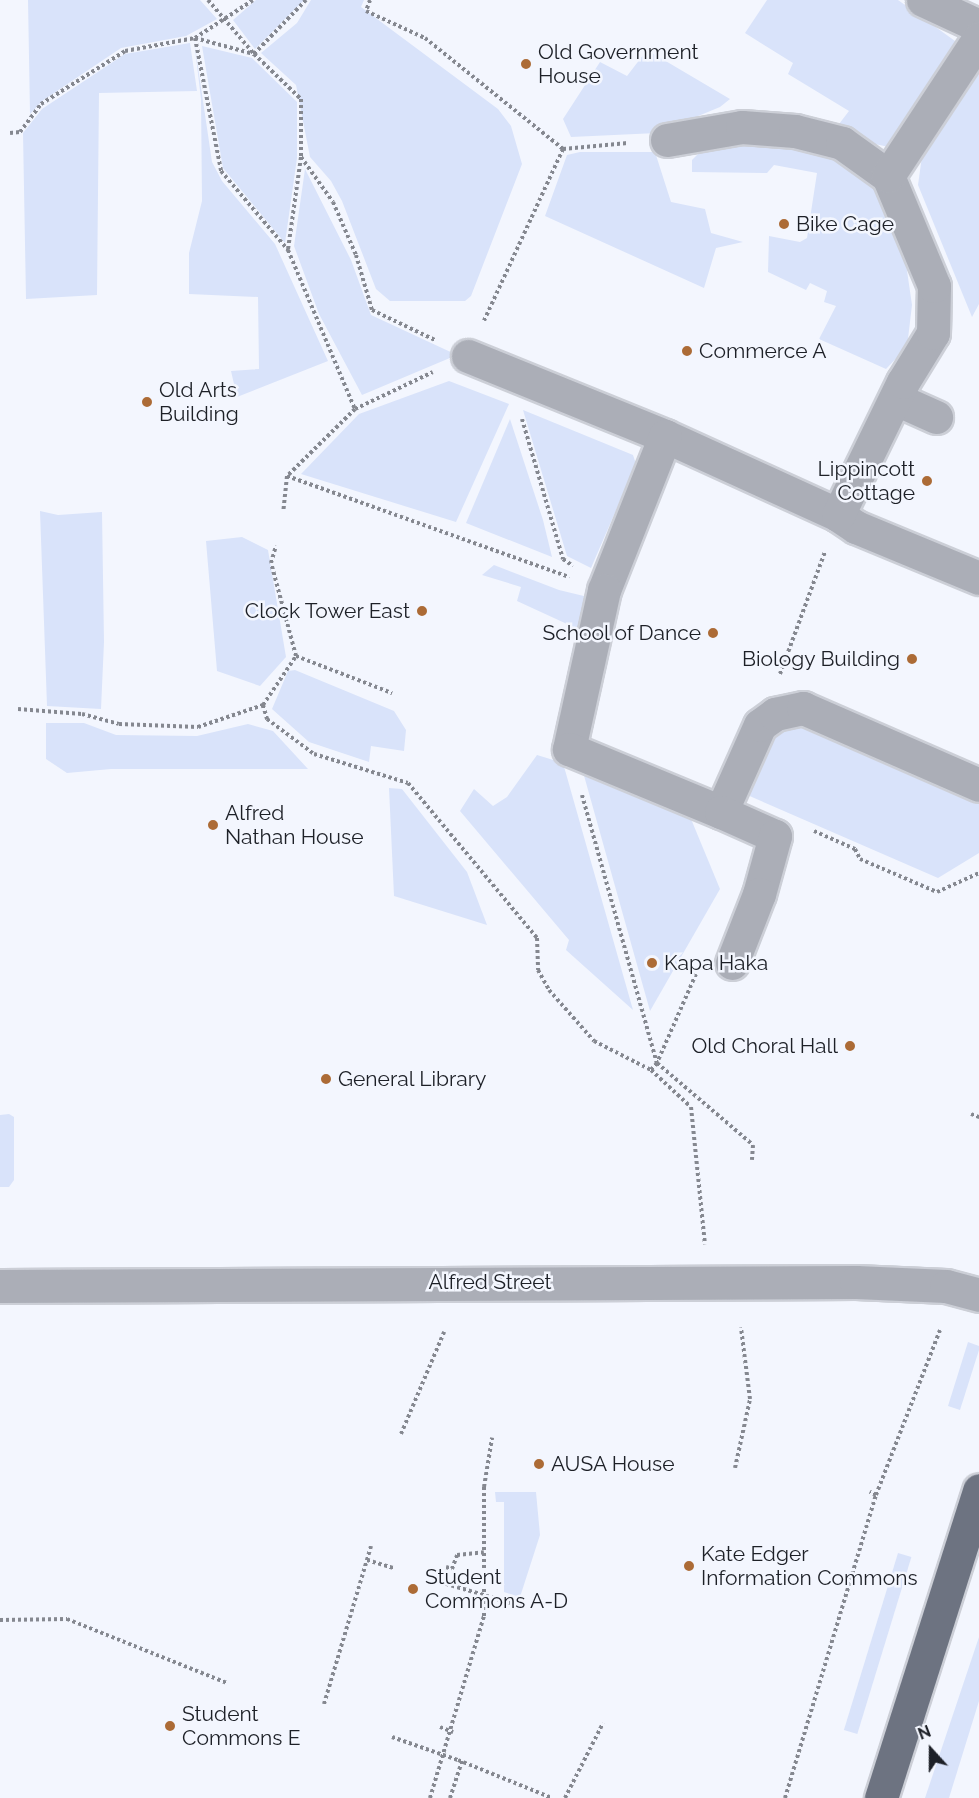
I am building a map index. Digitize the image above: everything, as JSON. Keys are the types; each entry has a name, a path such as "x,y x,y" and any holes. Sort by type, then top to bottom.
{"main road":[{"path":"881,1798 979,1490"}],"street":[{"path":"923,0 979,26"},
{"path":"888,176 979,38"},
{"path":"667,140 742,127 795,131 842,143 888,176 934,286 933,333 896,399 838,515"},
{"path":"468,356 665,436 838,515 856,527 979,578"},
{"path":"896,399 936,417"},
{"path":"665,436 604,590 569,749 776,837 759,894 732,963"},
{"path":"721,812 760,725 775,714 802,708 979,785"},
{"name":"Alfred Street","path":"0,1286 856,1282 946,1286 979,1295"}],"path":[{"path":"208,0 228,20 254,54 301,99 301,157 288,250"},
{"path":"10,133 20,132 41,104 125,51 195,38 228,20 253,0"},
{"path":"254,54 306,0"},
{"path":"370,0 366,11 425,38 563,149 667,140"},
{"path":"195,38 254,54"},
{"path":"195,38 221,171 288,250 355,409"},
{"path":"283,512 287,476 355,409 468,356 563,149"},
{"path":"301,157 333,202 356,255 372,310 468,356"},
{"path":"502,370 524,425 564,559 604,590"},
{"path":"287,476 604,590"},
{"path":"760,725 838,515"},
{"path":"18,709 82,714 119,724 198,727 263,705 296,656 271,563 276,546"},
{"path":"296,656 392,693"},
{"path":"263,705 267,719 314,754 408,783 537,938 538,970 549,990 594,1041 651,1070 691,1107 706,1253"},
{"path":"569,749 657,1063 753,1145 752,1160"},
{"path":"776,837 806,828 855,849 860,859 937,892 979,873"},
{"path":"651,1070 657,1063"},
{"path":"971,1114 979,1117"},
{"path":"735,1468 750,1399 741,1328"},
{"path":"785,1798 876,1495 940,1330"},
{"path":"401,1434 444,1332"},
{"path":"430,1798 453,1732 484,1616 484,1487 492,1438"},
{"path":"870,1492 876,1495"},
{"path":"324,1704 371,1546"},
{"path":"446,1567 452,1569 457,1555 484,1552"},
{"path":"367,1560 394,1568"},
{"path":"440,1582 518,1605"},
{"path":"0,1620 67,1619 226,1683"},
{"path":"565,1798 603,1723"},
{"path":"440,1727 453,1732"},
{"path":"392,1737 552,1798"},
{"path":"450,1798 460,1761"}],"shaded area":[{"path":"28,0 200,0 217,19 186,36 121,48 42,101 30,114"},
{"path":"256,0 304,0 255,49 233,20"},
{"path":"311,0 364,0 361,7 498,109 511,126 522,164 471,296 465,301 390,301 376,289 342,201 331,181 310,157 296,85 261,53 297,23"},
{"path":"767,0 898,0 962,46 898,149 875,144 839,124 849,111 788,74 793,63 745,33"},
{"path":"194,40 212,162 222,181 275,244 328,361 237,397 231,371 259,369 258,297 189,294 189,253 202,201 201,99"},
{"path":"190,43 197,91 99,93 97,295 26,299 23,133 42,109 125,54"},
{"path":"202,46 252,58 297,102 297,158 285,243 223,168"},
{"path":"647,50 730,99 720,107 657,133 571,137 563,119 600,62 627,76"},
{"path":"979,65 979,304 972,317 918,185 924,142"},
{"path":"745,140 823,149 876,181 904,250 912,305 907,347 886,369 819,339 836,306 824,302 827,291 810,283 806,290 768,272 769,236 800,242 807,238 817,173 774,165 767,173 692,172 692,160 700,152"},
{"path":"580,152 655,152 671,202 705,209 711,233 743,242 716,248 704,288 545,216 567,155"},
{"path":"305,169 351,260 371,315 457,355 362,395 319,314 294,246"},
{"path":"449,381 509,404 456,522 301,474 359,414"},
{"path":"523,410 633,455 636,464 591,568 567,556"},
{"path":"510,419 543,520 552,557 466,523"},
{"path":"40,511 58,515 102,512 104,642 101,709 47,706"},
{"path":"242,537 268,550 286,657 260,686 217,671 206,541"},
{"path":"494,565 559,590 588,597 580,630 517,601 521,587 482,575"},
{"path":"295,670 394,711 406,730 404,751 371,746 369,762 309,742 272,709 288,671"},
{"path":"804,716 979,791 979,853 938,878 745,794 781,728"},
{"path":"46,723 84,723 116,735 197,736 248,724 273,731 308,769 111,769 67,773 46,759"},
{"path":"537,755 563,763 633,1010 566,950 569,940 460,811 474,789 493,806 507,797"},
{"path":"583,772 691,819 720,889 650,1011"},
{"path":"389,788 402,789 467,872 487,925 394,896"},
{"path":"9,1114 14,1117 14,1180 9,1187 0,1187 0,1115"},
{"path":"968,1342 979,1346 979,1350 960,1410 948,1406"},
{"path":"495,1492 536,1492 540,1535 520,1597 504,1592 504,1502 496,1502"},
{"path":"898,1553 911,1557 857,1734 844,1730"},
{"path":"979,1637 979,1701 949,1798 925,1798"}],"place":[{"name":"Old Government House","path":"526,64"},
{"name":"Bike Cage","path":"784,224"},
{"name":"Commerce A","path":"687,351"},
{"name":"Old Arts Building","path":"147,402"},
{"name":"Lippincott Cottage","path":"927,481"},
{"name":"Clock Tower East","path":"422,611"},
{"name":"School of Dance","path":"713,633"},
{"name":"Biology Building","path":"912,659"},
{"name":"Alfred Nathan House","path":"213,825"},
{"name":"Kapa Haka","path":"652,963"},
{"name":"Old Choral Hall","path":"850,1046"},
{"name":"General Library","path":"326,1079"},
{"name":"AUSA House","path":"539,1464"},
{"name":"Kate Edger Information Commons","path":"689,1566"},
{"name":"Student Commons A-D","path":"413,1589"},
{"name":"Student Commons E","path":"170,1726"}]}
